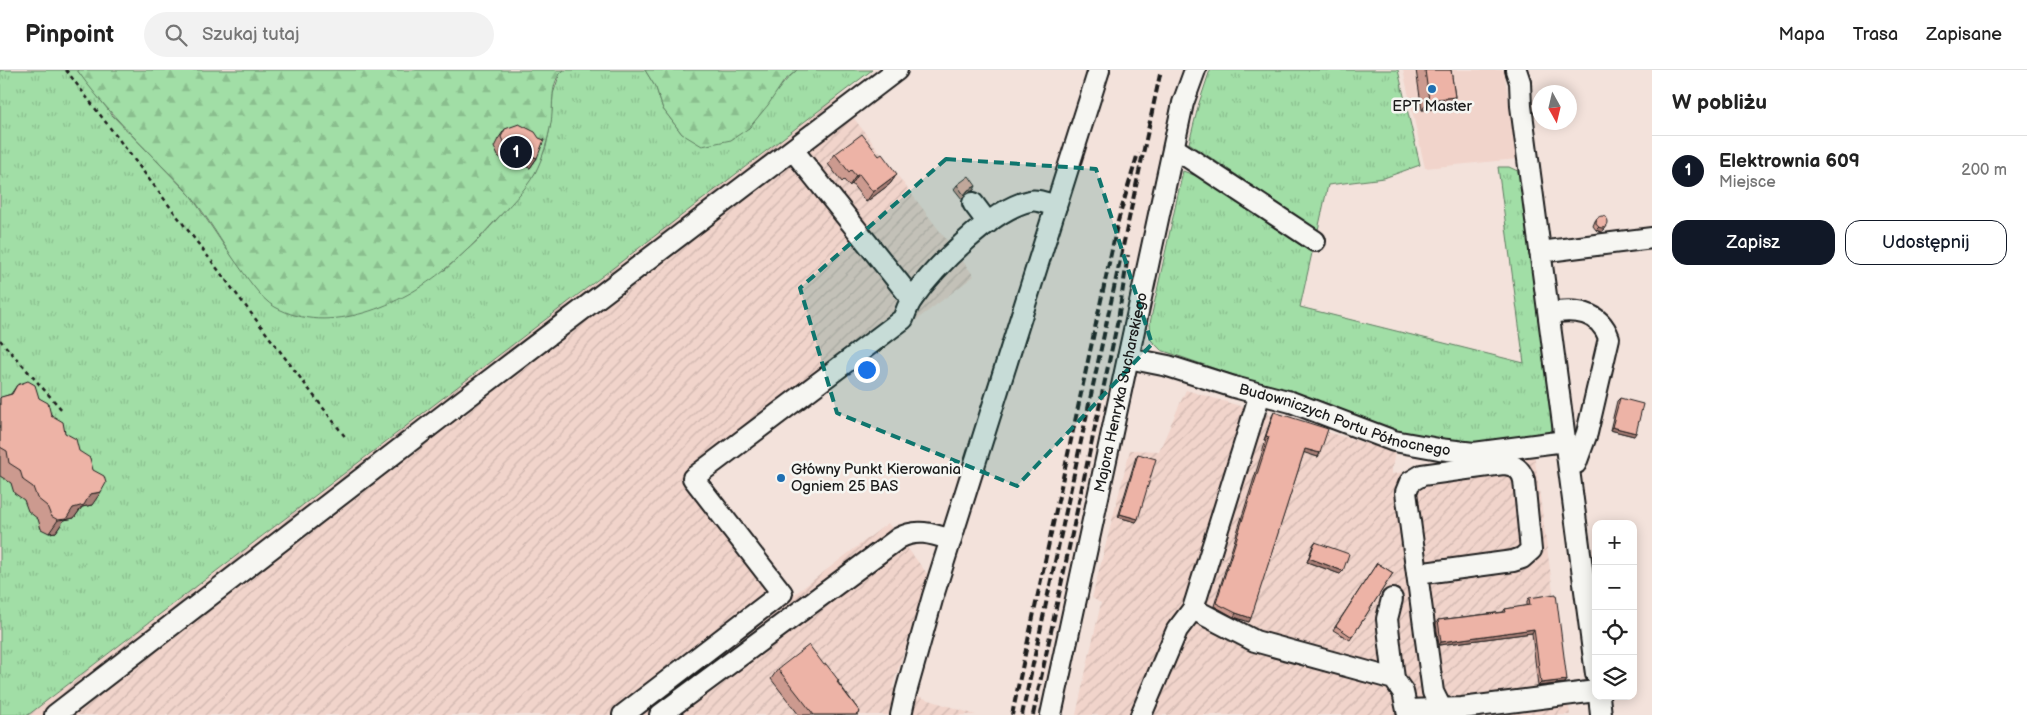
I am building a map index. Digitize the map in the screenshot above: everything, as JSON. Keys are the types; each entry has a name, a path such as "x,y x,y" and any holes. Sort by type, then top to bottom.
{"street":[{"path":"55,715 453,408 897,70"},
{"path":"901,715 906,692 951,540 1099,70"},
{"name":"Majora Henryka Sucharskiego","path":"1051,715 1183,103 1195,70"},
{"path":"1520,74 1522,106 1540,252 1594,655"},
{"path":"1174,148 1315,241"},
{"path":"793,150 912,299"},
{"path":"623,715 782,593 693,478 903,319 912,299 954,250 988,224 1012,207 1032,200 1056,206"},
{"path":"973,203 988,224"},
{"path":"1540,252 1652,238"},
{"path":"1549,313 1570,310 1593,317 1605,327 1609,338 1587,433 1576,463 1569,464"},
{"name":"Budowniczych Portu Północnego","path":"1128,358 1168,366 1291,402 1394,441 1474,453 1565,441"},
{"path":"1141,715 1177,630 1193,609 1260,394"},
{"path":"1417,574 1513,561 1528,555 1531,550 1524,480 1517,468 1503,464 1422,475 1410,482 1406,492 1417,574 1433,692 1442,710"},
{"path":"660,715 899,538 909,533 922,532 951,540"},
{"path":"1392,599 1387,619 1394,679 1403,692 1408,713 1421,708 1442,710 1592,691"},
{"path":"1193,609 1254,641 1394,679"},
{"path":"1599,700 1601,715"}],"path":[{"path":"66,70 346,438"},
{"path":"0,340 63,411"}],"highlighted area":[{"path":"946,159 1096,169 1152,344 1017,486 837,413 800,288"}],"shaded area":[{"path":"1403,70 1504,70 1517,159 1425,168"},
{"path":"837,96 974,276 708,479 795,594 888,523 929,576 892,688 976,715 28,715"},
{"path":"1186,390 1395,452 1391,474 1534,453 1570,715 1076,715 1101,603 1092,598 1130,450 1159,451"}],"green space":[{"path":"0,70 77,70 112,115 191,196 225,247 253,284 445,270 479,239 509,206 535,173 546,147 551,122 553,94 560,73 564,70 645,70 656,88 663,109 682,134 749,128 778,90 797,70 872,70 28,715 0,715"},
{"path":"77,70 564,70 559,75 554,87 550,129 543,155 535,173 521,192 477,241 428,282 387,305 341,318 318,319 296,315 275,307 264,298 235,261 191,196 116,118"},
{"path":"645,70 797,70 784,81 768,105 749,128 731,140 702,146 682,134 663,109 656,88"},
{"path":"1210,70 1398,70 1420,165 1384,178 1328,185 1318,230 1189,143"},
{"path":"1498,167 1509,167 1524,174 1555,423 1550,433 1543,437 1466,447 1419,439 1161,350 1151,340 1150,323 1183,171 1199,177 1312,253 1300,307 1524,363"}],"building":[{"path":"1425,70 1451,70 1455,97 1429,100"},
{"path":"519,124 535,132 539,138 544,140 537,158 527,154 520,158 505,146 501,137 505,129"},
{"path":"862,134 879,156 882,154 897,174 873,192 859,174 856,176 851,170 849,172 835,154"},
{"path":"969,176 976,186 968,190 964,195 957,185"},
{"path":"1600,216 1604,216 1608,222 1604,228 1600,228 1596,224 1596,220"},
{"path":"28,381 35,385 39,398 48,403 51,415 63,422 65,433 76,439 79,451 90,458 93,470 104,476 106,483 101,492 90,494 84,505 73,508 66,519 58,520 51,516 47,506 37,498 33,487 23,480 20,470 9,463 7,451 0,447 0,398 12,394 17,385"},
{"path":"1620,398 1643,404 1636,433 1612,427"},
{"path":"1274,412 1328,429 1320,453 1305,449 1251,618 1216,603 1269,437 1266,436"},
{"path":"1138,454 1156,459 1138,519 1120,514"},
{"path":"1315,542 1349,554 1343,571 1309,558"},
{"path":"1377,563 1393,573 1352,637 1336,626"},
{"path":"1556,594 1567,680 1541,683 1534,629 1441,642 1438,620 1506,612 1505,609 1530,605 1529,598"},
{"path":"809,645 839,681 837,682 860,712 856,715 814,715 778,669"}],"railway":[{"path":"1022,715 1161,70"},
{"path":"1012,715 1118,221 1138,153"},
{"path":"1033,715 1118,320 1128,255"}],"place":[{"name":"EPT Master","path":"1432,89"},
{"name":"Elektrownia 609","path":"516,152"},
{"name":"Główny Punkt Kierowania Ogniem 25 BAS","path":"781,478"}]}
